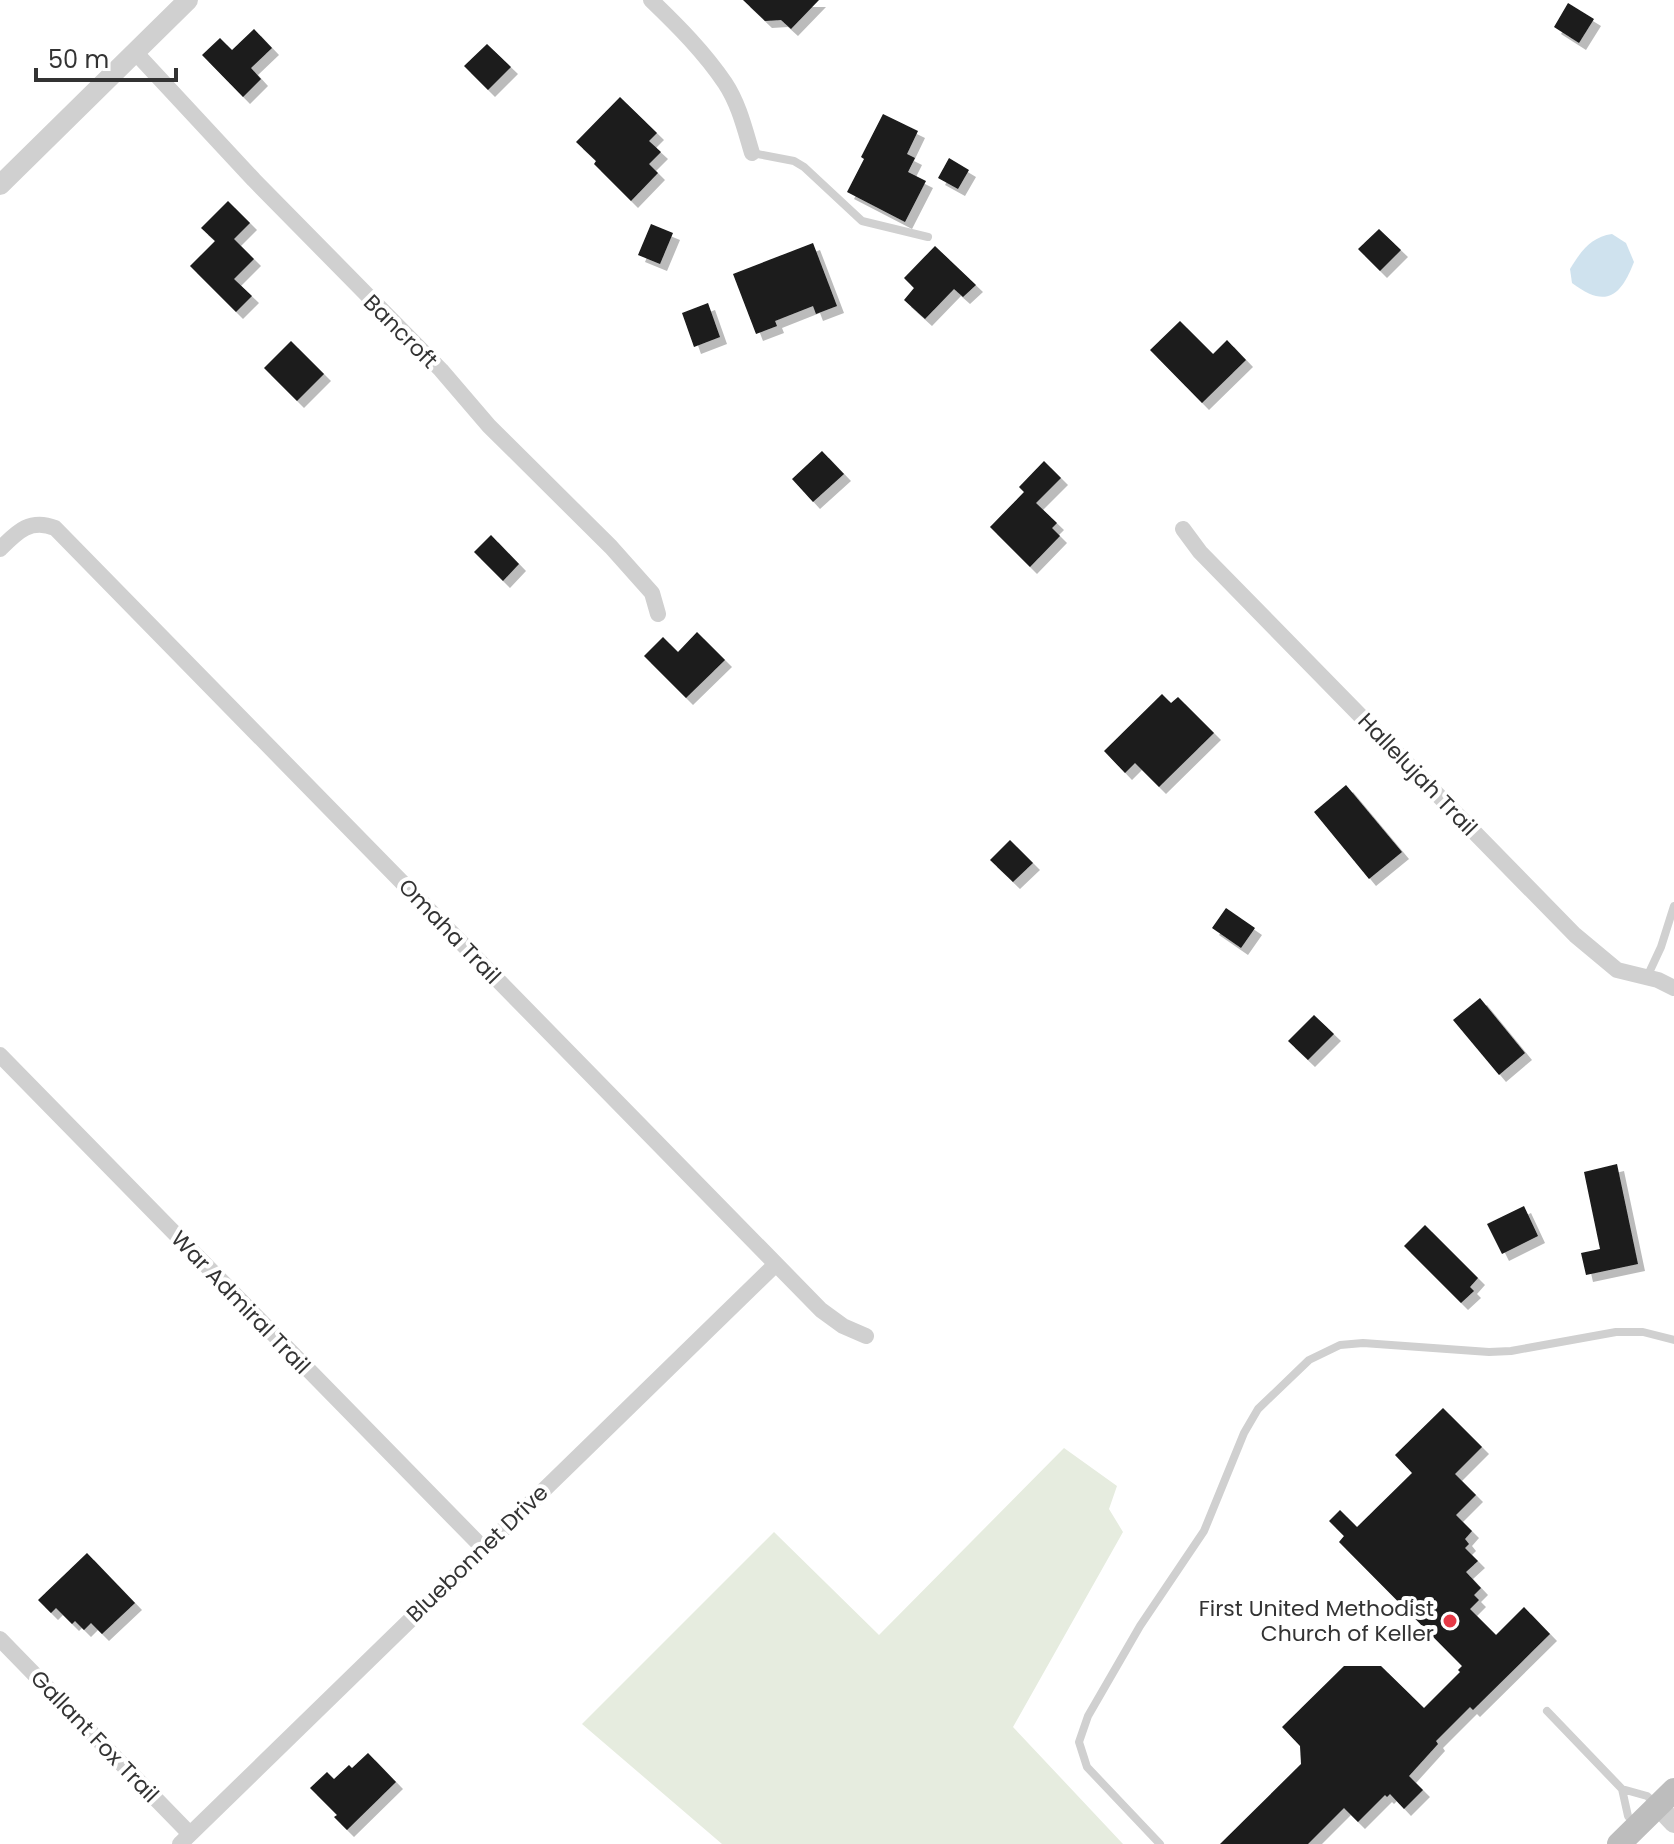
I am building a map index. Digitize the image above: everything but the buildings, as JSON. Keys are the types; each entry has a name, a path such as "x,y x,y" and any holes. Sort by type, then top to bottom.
{"main road":[{"path":"1636,1838 1669,1806"}],"street":[{"path":"0,185 188,0"},
{"path":"651,0 691,39 726,85 738,109 752,153"},
{"name":"Bancroft","path":"135,52 254,180 441,370 489,426 611,547 652,593 658,614"},
{"name":"Omaha Trail","path":"0,549 20,530 37,524 55,528 776,1264 830,1317 866,1336"},
{"name":"Hallelujah Trail","path":"1183,529 1200,552 1575,935 1617,970 1674,988"},
{"name":"War Admiral Trail","path":"0,1055 483,1548"},
{"name":"Bluebonnet Drive","path":"185,1839 776,1264"},
{"name":"Gallant Fox Trail","path":"0,1639 185,1839"}],"lane":[{"path":"752,153 794,161 804,167 862,221 928,237"},
{"path":"1647,978 1674,906"},
{"path":"1160,1844 1087,1767 1079,1742 1088,1716 1140,1626 1208,1524 1244,1433 1258,1409 1309,1360 1340,1345 1363,1343 1511,1351 1629,1331 1658,1334 1674,1340"},
{"path":"1547,1711 1622,1789 1669,1806"},
{"path":"1622,1789 1636,1838"}],"shaded area":[{"path":"1064,1448 1117,1486 1109,1509 1123,1532 1013,1727 1123,1844 722,1844 582,1724 774,1532 879,1635"}],"water":[{"path":"1612,234 1626,243 1634,262 1617,291 1602,297 1572,283 1570,269 1587,246 1598,238"}],"place":[{"name":"First United Methodist Church of Keller","path":"1450,1621"}]}
